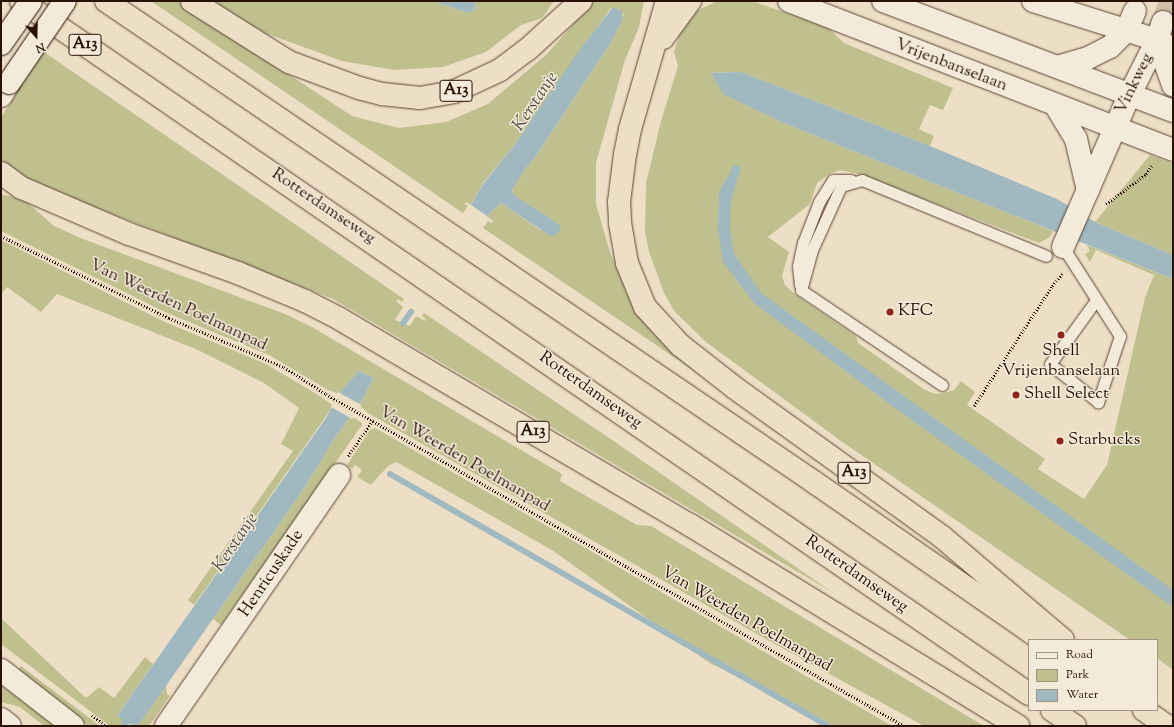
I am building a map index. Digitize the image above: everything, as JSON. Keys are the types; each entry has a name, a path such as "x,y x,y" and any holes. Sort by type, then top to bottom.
{"highway":[{"name":"Rotterdamseweg","path":"21,1 1028,693"},
{"name":"A13","path":"106,1 821,487 1041,639"},
{"name":"A13","path":"192,1 289,62 359,88 400,97 420,98 453,92 479,81 514,61 581,1"},
{"name":"A13","path":"555,24 567,1"},
{"name":"A13","path":"667,1 627,142 619,202 620,223 627,263 645,307 680,345 735,388 942,536 1062,639"},
{"name":"A13","path":"653,52 690,1"},
{"name":"A13","path":"1,173 12,187 128,234 238,273 305,300 340,319 690,525 1018,726"},
{"path":"1053,711 1075,726"},
{"path":"1146,711 1167,726"}],"main road":[{"path":"1,44 31,1"},
{"path":"5,90 65,1"},
{"name":"Vrijenbanselaan","path":"789,1 1167,148"},
{"path":"883,1 1173,111"},
{"path":"1033,1 1126,30 1164,37"},
{"name":"Vinkweg","path":"1057,67 1088,58 1110,47 1126,30 1135,11"},
{"name":"Vinkweg","path":"1164,37 1173,85"},
{"name":"Vinkweg","path":"1115,128 1130,94 1164,37"},
{"path":"1056,106 1076,139 1091,199"},
{"path":"1062,251 1091,199 1115,128"},
{"name":"Henricuskade","path":"166,726 339,475"},
{"path":"1,670 72,726"},
{"path":"1,719 10,726"}],"lane":[{"path":"942,384 801,290 812,250 841,186 862,180 1062,251 1096,300 1120,336 1098,402 1050,364 1096,300"}],"path":[{"path":"1091,199 1146,174 1167,148"},
{"name":"Van Weerden Poelmanpad","path":"1,236 169,318 284,367 326,394 904,726"},
{"path":"974,406 1052,286 1062,251"},
{"path":"339,475 341,467 373,420"}],"green space":[{"path":"151,1 177,1 352,116 399,128 446,122 488,104 547,54 594,1 644,1 639,27 625,60 596,163 596,204 610,252 630,299 653,330 730,395 483,228 488,221 492,223 493,221 487,216 501,203 540,230 560,225 514,195 512,190 612,41 624,15 619,9 611,8 516,143 483,183 471,205 466,202 464,203 468,206 463,213"},
{"path":"213,1 432,1 469,13 475,9 476,1 554,1 542,18 521,25 486,52 443,67 394,70 342,61 262,32"},
{"path":"718,1 755,2 827,27 844,43 953,88 943,110 930,105 919,129 934,136 930,146 741,72 711,73 786,124 1053,231 1050,237 1039,243 858,174 841,170 831,173 817,183 810,204 768,237 789,252 782,276 785,285 797,296 856,336 858,343 925,390 936,394 944,393 954,390 961,381 975,392 967,405 1045,459 1038,469 1084,499 1107,465 1145,297 1154,275 1096,250 1090,262 1085,254 1090,251 1087,245 1173,279 1173,670 1158,659 1158,639 1129,639 841,441 706,342 675,312 664,293 649,252 645,232 646,183 661,121 678,66 674,52 683,24 698,10"},
{"path":"44,52 404,299 402,302 398,299 396,301 403,307 395,320 410,326 416,316 425,321 426,319 422,316 424,313 618,444 832,592 333,299 81,202 28,179 6,166 1,160 1,117"},
{"path":"1150,155 1173,164 1173,255 1095,222"},
{"path":"1,195 10,196 28,203 54,226 83,239 285,314 312,327 562,474 560,481 637,525 651,526 984,726 924,726 764,638 368,413 359,405 374,378 359,371 339,394 328,390 269,355 165,312 1,231"},
{"path":"1,240 165,322 266,364 323,398 333,406 194,605 188,600 293,451 281,444 299,408 264,383 198,350 57,294 41,312 7,287 1,295"},
{"path":"351,416 362,423 362,425 221,625 213,619 303,490 336,436"},
{"path":"375,428 892,726 834,726 708,662 552,550 396,462 388,466 371,485 357,477 362,470 355,465 352,469 347,465 370,430"},
{"path":"1,618 86,698 99,687 114,698 145,657 153,664 117,716 123,719 121,723 125,726 110,726 1,644"},
{"path":"21,666 100,726 88,726 17,672"},
{"path":"1,685 55,726 44,726 20,707 1,702"},
{"path":"166,686 167,694 170,696 149,726 138,726"}],"water":[{"path":"432,1 476,1 475,9 469,13"},
{"path":"613,7 622,11 623,18 612,41 512,190 514,195 560,225 560,231 554,236 550,236 501,203 487,216 471,205 483,184 516,143 578,52"},
{"path":"741,72 930,146 1057,199 1095,222 1173,255 1173,279 786,124 723,94 711,73"},
{"path":"734,165 741,167 731,201 730,229 734,253 761,293 1173,590 1173,607 895,408 754,303 723,262 718,230 719,192"},
{"path":"359,371 374,378 359,405 336,436 303,490 138,726 130,724 125,726 121,723 122,719 117,716 326,418 342,390"}],"pier":[{"path":"338,392 361,405 352,419 331,407"}],"waterway":[{"name":"Kerstanje","path":"403,323 411,312"},
{"path":"390,474 828,726"}],"tunnel":[{"path":"1163,22 1170,1"}],"place":[{"name":"KFC","path":"890,312"},
{"name":"Shell Vrijenbanselaan","path":"1061,335"},
{"name":"Shell Select","path":"1016,395"},
{"name":"Starbucks","path":"1060,441"}]}
